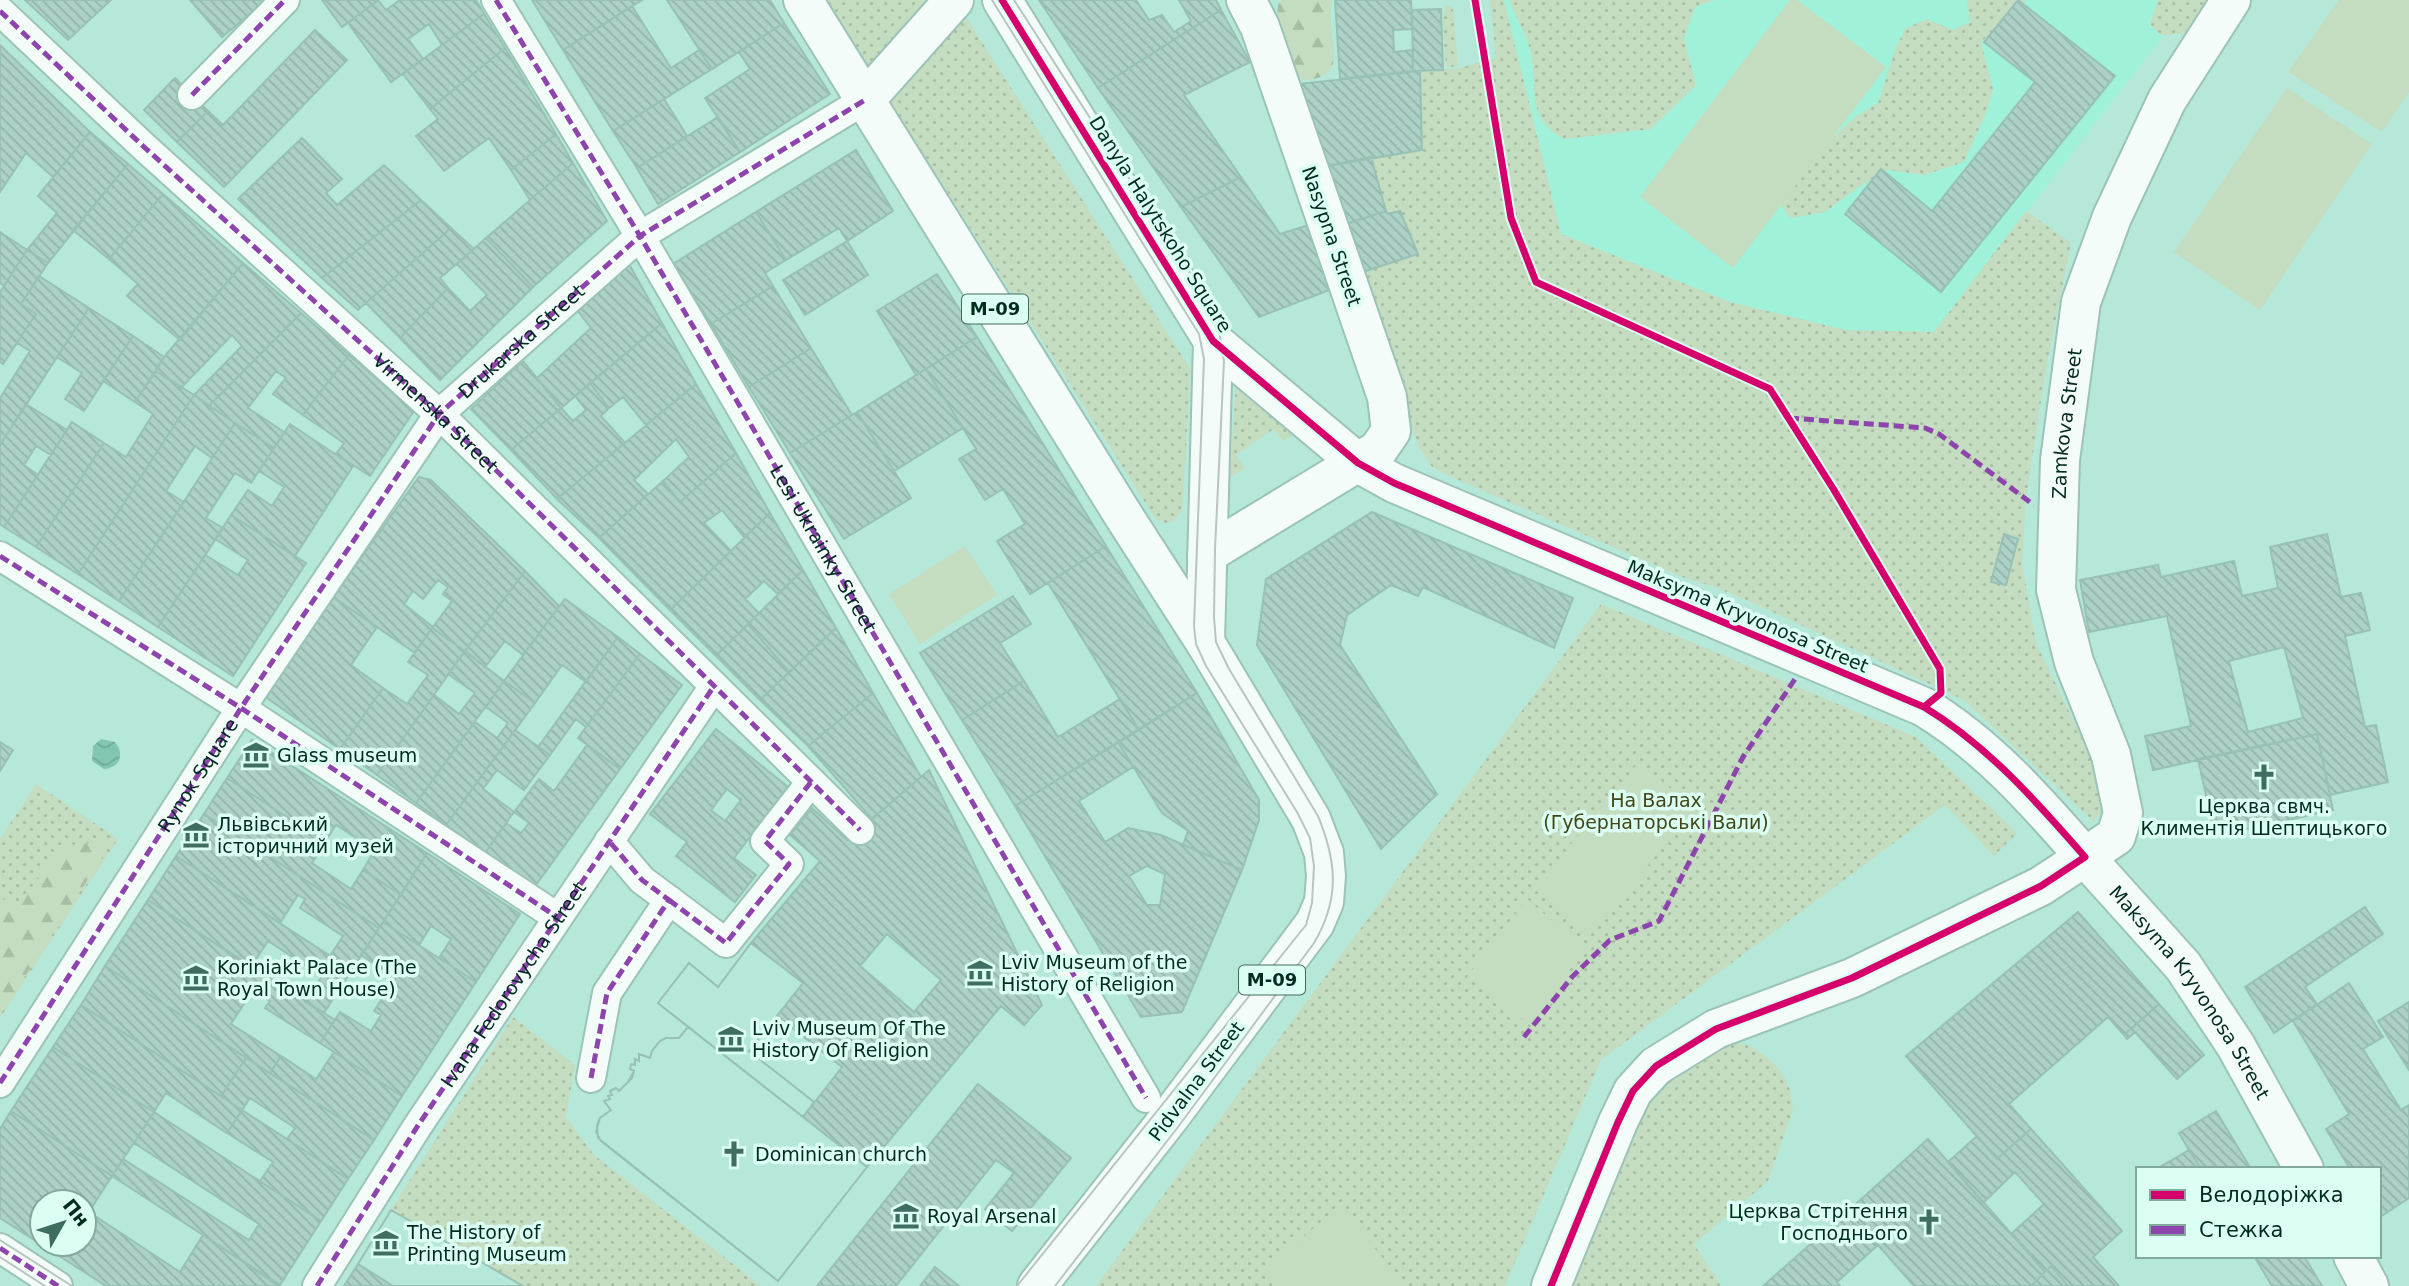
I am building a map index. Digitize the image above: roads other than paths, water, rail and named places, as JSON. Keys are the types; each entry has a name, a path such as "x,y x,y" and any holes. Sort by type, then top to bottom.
{"main road":[{"name":"М-09","path":"803,0 1125,519 1205,642"},
{"path":"865,100 954,0"},
{"name":"Danyla Halytskoho Square","path":"1002,0 1213,341 1358,463"},
{"name":"Nasypna Street","path":"1246,0 1260,27 1387,397 1391,431 1378,450 1358,463"},
{"name":"Zamkova Street","path":"1551,1286 1618,1122 1633,1091 1656,1066 1716,1029 1852,978 2041,886 2116,836 2123,813 2111,755 2074,662 2056,590 2060,460 2081,302 2112,217 2167,100 2231,0"},
{"name":"Danyla Halytskoho Square","path":"1205,642 1213,341"},
{"path":"1207,555 1358,463"},
{"name":"Maksyma Kryvonosa Street","path":"1358,463 1406,488 1924,707 1955,725 2036,800 2183,966 2236,1046 2303,1167"},
{"name":"Pidvalna Street","path":"1037,1286 1169,1118 1315,923 1324,902 1324,853 1311,819 1205,642"},
{"path":"2354,1258 2369,1286"}],"street":[{"path":"192,95 285,0"},
{"name":"Lesi Ukrainky Street","path":"496,0 640,236 1146,1098"},
{"name":"Virmenska Street","path":"0,11 439,414 860,830"},
{"name":"Drukarska Street","path":"241,708 439,414 640,236 865,100"},
{"name":"Rynok Square","path":"0,556 241,708 0,1083"},
{"name":"Ivana Fedorovycha Street","path":"317,1286 417,1126 714,686"},
{"path":"241,708 557,917"},
{"path":"609,841 642,880 726,943 789,864 765,841 811,782"},
{"path":"591,1078 607,993 669,900"},
{"path":"0,1248 58,1286"}],"water":[{"path":"101,739 115,742 120,751 117,763 104,769 92,761 93,746"}],"tram line":[{"path":"992,0 1199,334 1204,359 1194,626 1196,644 1206,666 1297,812 1310,838 1314,866 1312,903 1306,925 1017,1286"},
{"path":"1014,0 1217,319 1224,361 1215,549 1216,642 1229,669 1318,816 1329,849 1333,880 1328,911 1314,943 1178,1127 1055,1286"},
{"path":"0,1240 72,1286"},
{"path":"0,1257 45,1286"}],"place":[{"name":"Glass museum","path":"256,755"},
{"name":"Церква свмч. Климентія Шептицького","path":"2264,777"},
{"name":"Львівський історичний музей","path":"196,835"},
{"name":"Lviv Museum of the History of Religion","path":"980,973"},
{"name":"Koriniakt Palace (The Royal Town House)","path":"196,978"},
{"name":"Lviv Museum Of The History Of Religion","path":"731,1039"},
{"name":"Dominican church","path":"734,1154"},
{"name":"Royal Arsenal","path":"906,1216"},
{"name":"Церква Стрітення Господнього","path":"1929,1222"},
{"name":"The History of Printing Museum","path":"386,1243"}],"park label":[{"name":"На Валах (Губернаторські Вали)","path":"1656,811"}]}
